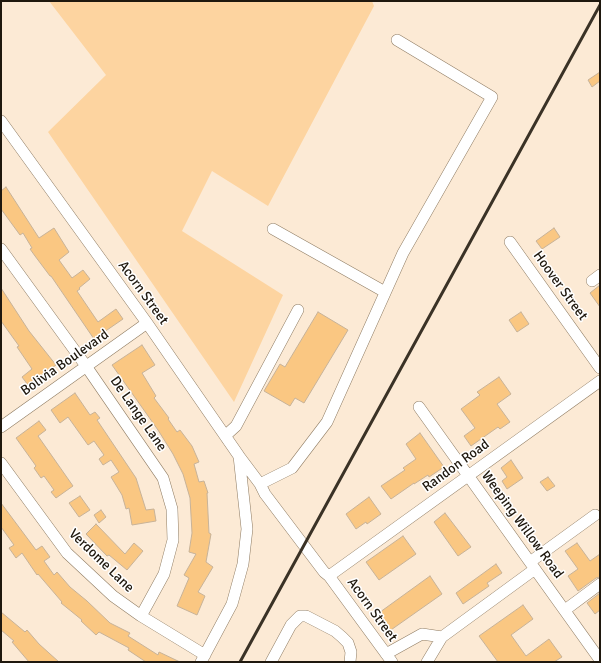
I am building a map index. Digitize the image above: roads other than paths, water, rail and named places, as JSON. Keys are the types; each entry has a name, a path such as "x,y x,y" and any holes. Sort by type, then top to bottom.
{"street":[{"path":"260,484 292,468 327,422 403,252 492,97 397,40"},
{"name":"Acorn Street","path":"1,122 147,323 260,484 265,494 324,572 329,576 388,658"},
{"path":"273,229 385,292"},
{"name":"Hoover Street","path":"510,242 600,368"},
{"name":"De Lange Lane","path":"1,249 86,366 163,478 172,509 173,540 164,574 141,616"},
{"path":"225,436 236,426 298,310"},
{"name":"Bolivia Boulevard","path":"1,427 147,323"},
{"name":"Randon Road","path":"329,576 600,381"},
{"name":"Weeping Willow Road","path":"419,407 565,610 599,661"},
{"path":"203,658 232,604 243,564 246,529 239,456"},
{"name":"Verdome Lane","path":"1,463 67,553 112,596 203,658"},
{"path":"427,662 442,637 595,516"},
{"path":"565,610 600,584"},
{"path":"271,662 291,625 300,616 306,616 334,631 348,643 351,652 350,662"},
{"path":"388,658 422,634 442,637"}],"railway":[{"path":"240,662 600,5"}]}
